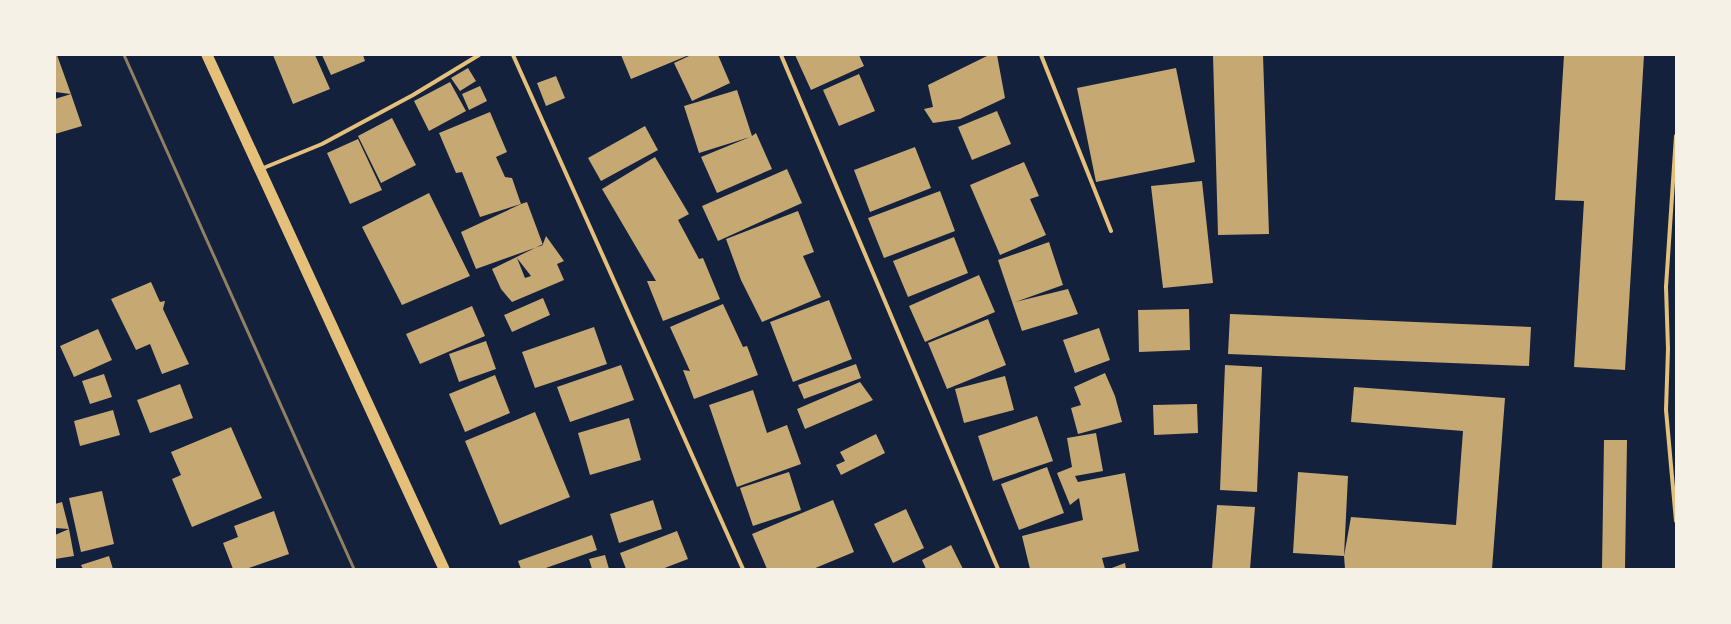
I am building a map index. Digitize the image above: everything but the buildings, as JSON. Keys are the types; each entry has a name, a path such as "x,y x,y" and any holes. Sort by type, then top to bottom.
{"highway":[{"path":"207,55 259,170 398,466 444,569"}],"street":[{"path":"259,170 322,144 413,95 479,55"},
{"path":"513,55 743,569"},
{"path":"781,55 998,569"},
{"path":"1041,55 1111,231"},
{"path":"1676,136 1666,287 1668,349 1666,410 1676,521"}],"railway":[{"path":"124,55 354,569"}]}
